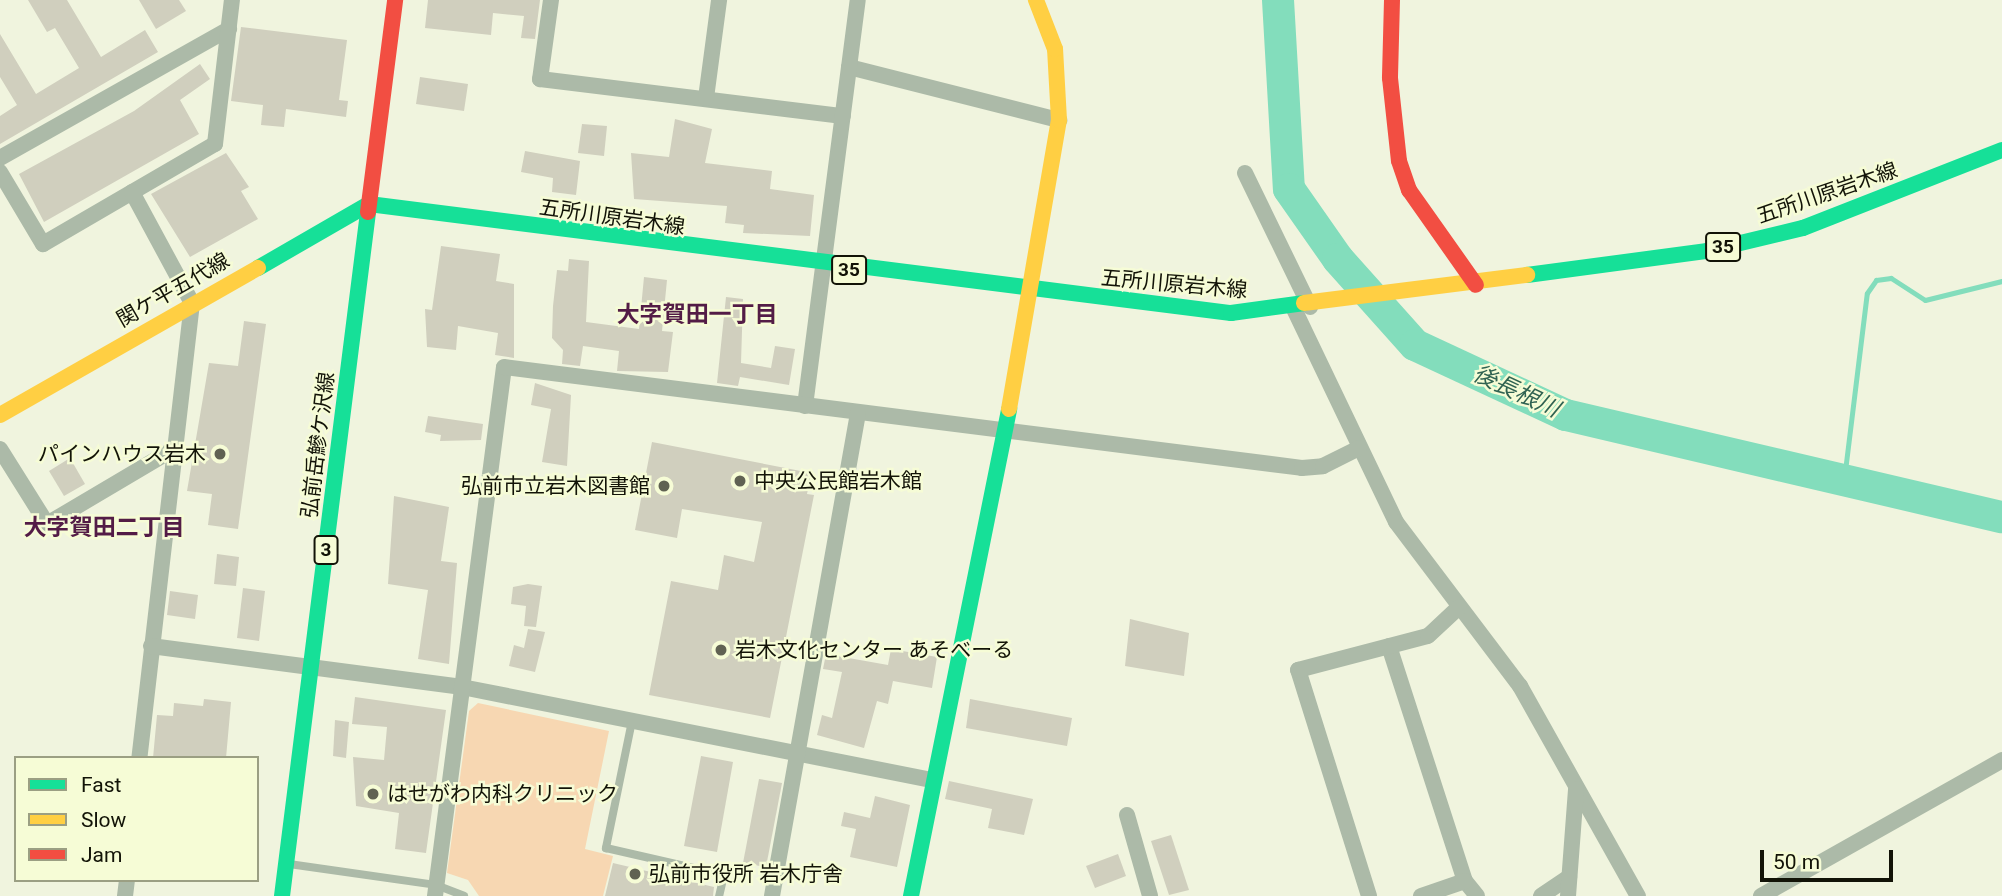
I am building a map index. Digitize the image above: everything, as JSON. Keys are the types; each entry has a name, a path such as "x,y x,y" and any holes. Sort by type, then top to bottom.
{"main road":[{"name":"弘前岳鰺ケ沢線","path":"282,896 395,0"},
{"path":"911,896 931,780 1005,433 1059,120 1055,50 1036,0"},
{"path":"1392,0 1390,78 1399,161 1409,190 1476,285"},
{"name":"五所川原岩木線","path":"369,204 823,266 1029,292 1231,313 1302,308 1707,251 1803,228 2002,150"},
{"name":"関ケ平五代線","path":"0,415 369,204"}],"street":[{"path":"0,172 43,244 215,144 232,0"},
{"path":"551,0 540,79 843,116"},
{"path":"706,98 719,0"},
{"path":"805,406 858,0"},
{"path":"0,158 229,29"},
{"path":"849,67 1059,120"},
{"path":"1245,173 1359,448 1396,522 1520,686 1638,896"},
{"path":"132,192 192,303 139,756"},
{"path":"436,890 505,367 1005,433 1302,468 1323,466 1359,448"},
{"path":"772,896 793,753 858,414"},
{"path":"0,449 47,524 174,449"},
{"path":"1369,896 1298,670 1428,636 1459,607"},
{"path":"151,646 463,687 931,780"},
{"path":"1389,646 1465,881 1477,896"},
{"path":"1761,896 2002,760"},
{"path":"1568,896 1576,789"},
{"path":"1127,815 1150,896"},
{"path":"1541,896 1569,877"},
{"path":"1421,896 1465,881"}],"lane":[{"path":"632,721 606,848 724,875 719,896"},
{"path":"286,863 464,896"}],"shaded area":[{"path":"478,703 609,731 585,849 613,856 603,896 479,896 468,880 447,873 469,711"}],"building":[{"path":"28,0 67,0 101,57 145,30 158,52 0,144 0,116 17,105 0,77 0,34 36,94 79,68 55,28 47,32"},
{"path":"139,0 179,0 186,11 156,29"},
{"path":"428,0 540,0 535,39 521,38 524,16 493,13 491,35 425,28"},
{"path":"241,27 347,40 339,100 348,101 346,117 286,109 284,127 261,125 263,105 231,101"},
{"path":"200,64 210,79 180,100 199,134 44,222 19,174 134,111"},
{"path":"420,77 468,84 464,111 416,104"},
{"path":"675,119 712,129 705,163 772,171 770,189 814,195 810,236 743,233 744,225 725,223 727,206 634,199 631,153 669,157"},
{"path":"582,124 607,126 604,156 578,153"},
{"path":"525,151 580,161 576,195 552,192 553,178 521,172"},
{"path":"226,153 249,187 241,191 258,219 190,257 151,194"},
{"path":"441,246 500,254 496,281 514,284 514,358 495,355 498,333 458,326 456,350 427,347 425,309 432,310"},
{"path":"569,259 589,261 586,322 639,329 644,277 667,280 662,331 673,332 668,372 617,371 619,351 583,346 580,366 562,364 563,350 552,338 553,306 557,270 568,271"},
{"path":"726,297 743,299 741,363 771,368 775,346 795,349 789,385 740,377 738,386 717,383"},
{"path":"244,321 266,324 238,529 208,525 212,494 187,491 209,363 238,366"},
{"path":"535,383 571,395 567,466 542,462 551,409 531,405"},
{"path":"428,416 483,424 481,440 440,441 441,435 425,432"},
{"path":"652,442 811,473 807,494 814,495 770,718 649,695 671,581 718,590 724,555 754,562 762,522 682,509 677,538 635,530"},
{"path":"70,458 85,484 64,496 49,471"},
{"path":"394,496 449,507 441,561 457,563 449,664 418,659 428,590 388,584"},
{"path":"217,554 239,557 236,586 214,584"},
{"path":"528,584 542,586 536,627 524,626 526,606 511,604 513,587"},
{"path":"243,588 265,591 259,641 237,638"},
{"path":"170,591 198,595 195,619 167,615"},
{"path":"1130,619 1189,633 1184,676 1125,666"},
{"path":"528,629 545,632 535,672 509,666 514,645 524,648"},
{"path":"891,649 937,657 932,688 893,681 888,704 877,701 864,748 817,735 822,715 832,718 842,672 823,669 826,654 888,665"},
{"path":"355,697 446,710 426,853 395,849 399,813 356,806 353,757 384,760 387,727 352,724"},
{"path":"204,699 231,702 226,756 153,756 157,715 173,716 174,703 203,706"},
{"path":"970,699 1072,718 1067,746 966,728"},
{"path":"335,720 349,722 346,758 333,756"},
{"path":"701,756 733,762 717,852 684,846"},
{"path":"759,779 782,783 766,867 743,863"},
{"path":"949,781 1033,799 1024,835 988,828 992,809 945,799"},
{"path":"875,796 910,805 897,867 850,857 856,829 841,826 844,812 870,818"},
{"path":"1171,835 1189,890 1169,895 1151,841"},
{"path":"1118,854 1126,876 1095,888 1086,866"},
{"name":"弘前市役所 岩木庁舎","path":"613,863 714,887 713,896 605,896"}],"waterway":[{"name":"後長根川","path":"1278,0 1289,189 1338,259 1415,345 1566,415 2002,517"},
{"path":"1844,479 1867,293 1876,280 1891,278 1925,300 2002,281"}],"traffic: fast":[{"path":"1527,275 1707,251 1803,228 2002,150"},
{"path":"258,268 369,204"},
{"path":"369,204 1231,313 1304,303"},
{"path":"282,896 368,212"},
{"path":"911,896 1009,409"}],"traffic: slow":[{"path":"1009,409 1059,120 1055,49 1036,0"},
{"path":"0,415 258,268"},
{"path":"1304,303 1527,275"}],"traffic: jam":[{"path":"368,212 395,0"},
{"path":"1392,0 1390,78 1399,161 1409,190 1476,285"}],"place":[{"name":"パインハウス岩木","path":"220,454"},
{"name":"中央公民館岩木館","path":"740,481"},
{"name":"弘前市立岩木図書館","path":"664,486"},
{"name":"岩木文化センター あそべーる","path":"721,650"},
{"name":"はせがわ内科クリニック","path":"373,794"},
{"name":"弘前市役所 岩木庁舎","path":"635,874"}],"district":[{"name":"大字賀田一丁目","path":"697,315"},
{"name":"大字賀田二丁目","path":"104,528"}]}
